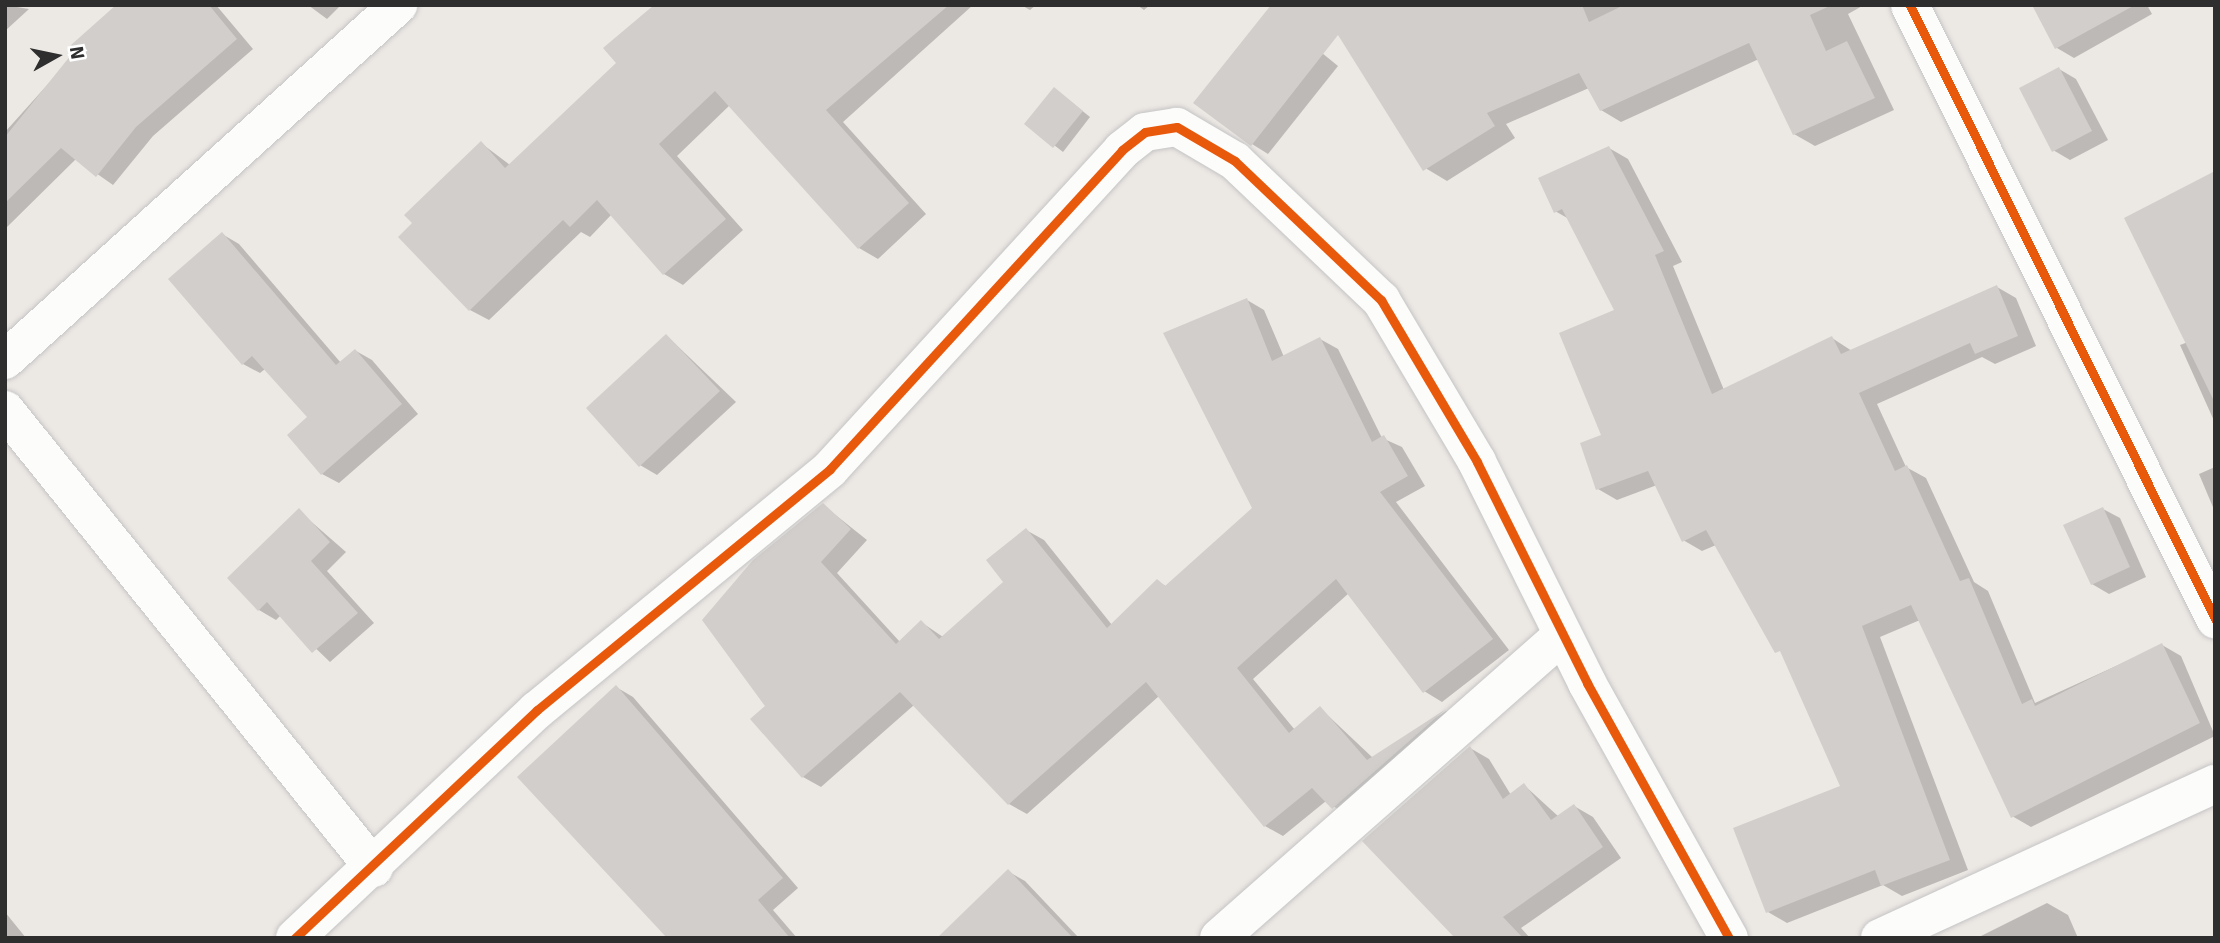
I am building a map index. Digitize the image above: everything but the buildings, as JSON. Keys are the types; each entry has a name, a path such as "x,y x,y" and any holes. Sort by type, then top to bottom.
{"street":[{"path":"5,360 398,5"},
{"path":"1910,5 2215,619"},
{"path":"295,938 374,868 537,710 830,469 1145,132 1177,127 1235,161 1381,300 1477,461 1563,635 1729,938"},
{"path":"5,410 374,868"},
{"path":"1219,938 1563,635"},
{"path":"1880,938 2215,784"}],"cycle path":[{"path":"1910,5 2215,619"},
{"path":"295,938 537,710 830,469 1122,150 1145,132 1177,127 1235,161 1381,300 1477,462 1587,683 1729,938"}]}
